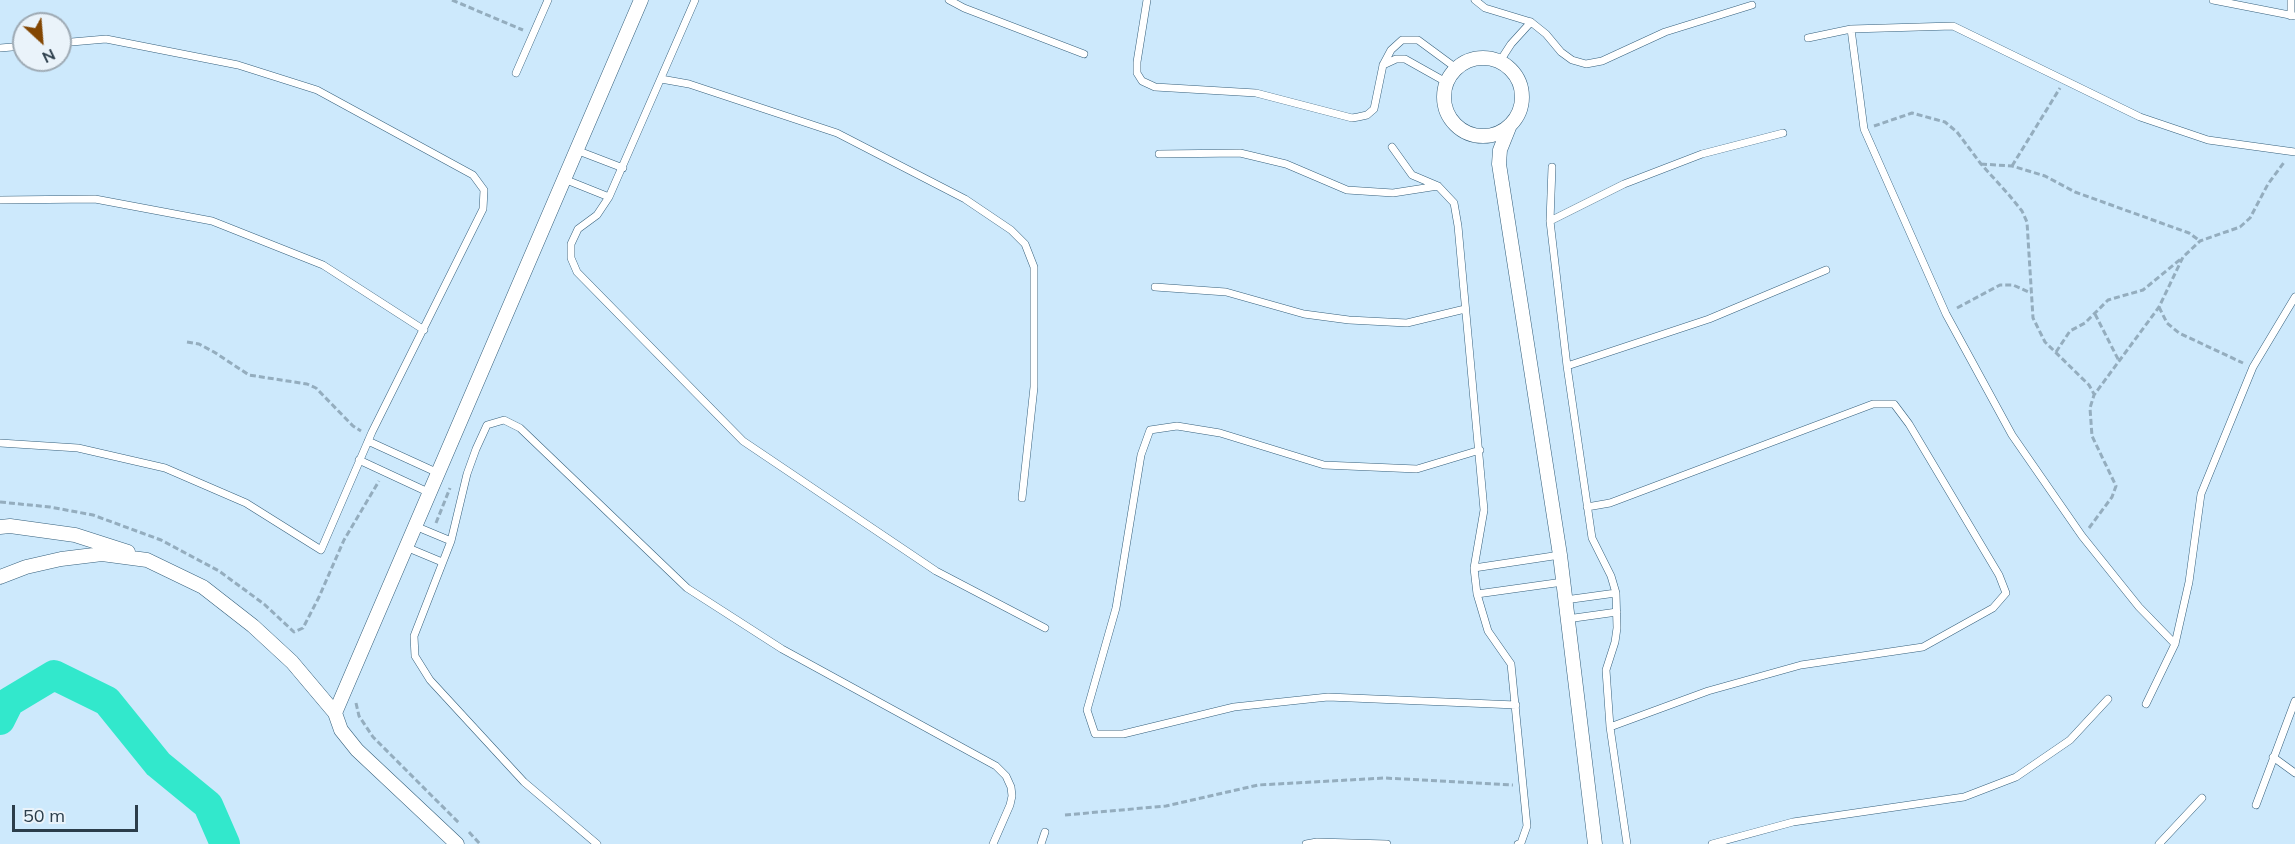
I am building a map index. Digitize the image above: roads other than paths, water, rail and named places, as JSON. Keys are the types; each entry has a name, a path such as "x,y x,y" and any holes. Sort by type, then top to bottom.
{"street":[{"path":"335,713 641,0"},
{"path":"1499,164 1483,142 1459,128 1449,117 1443,104 1446,82 1456,68 1466,61 1477,58 1500,61 1515,73 1522,90 1521,109 1510,125 1500,150 1499,164 1560,555 1595,844"},
{"path":"1472,135 1492,135 1510,125"},
{"path":"0,527 10,526 75,535 147,560 202,586 254,626 292,662 335,713 341,730 357,750 457,844"},
{"path":"0,577 26,567 92,555 102,554 147,560"}],"lane":[{"path":"516,73 548,0"},
{"path":"695,0 609,196 597,215 578,229 571,244 571,258 577,272 743,441 936,570 1045,628"},
{"path":"949,0 964,8 1084,54"},
{"path":"1147,0 1137,73 1148,85 1256,93 1352,118 1367,115 1374,109 1383,65 1396,44 1402,40 1410,39 1425,44 1456,68"},
{"path":"1475,0 1485,8 1531,22 1546,34 1561,52 1572,60 1586,64 1602,61 1665,32 1752,5"},
{"path":"2213,0 2293,16 2291,0"},
{"path":"1500,61 1511,44 1531,22"},
{"path":"1808,38 1851,29 1953,26 2140,117 2208,140 2293,152"},
{"path":"1851,29 1864,129 1946,314 2012,435 2082,536 2139,607 2175,644"},
{"path":"0,443 78,448 165,468 246,503 321,550 372,432 483,209 484,190 473,175 317,90 238,65 106,39 72,42"},
{"path":"1383,65 1396,59 1406,59 1446,82"},
{"path":"661,79 690,84 837,133 965,199 1011,230 1025,244 1034,267 1034,376 1022,498"},
{"path":"1550,221 1624,184 1702,154 1783,133"},
{"path":"1392,147 1412,175 1437,186 1454,203 1480,450 1484,510 1474,568 1488,631 1511,664 1527,826 1521,843 1518,844"},
{"path":"576,150 622,168"},
{"path":"1159,154 1240,153 1286,164 1347,190 1393,193 1437,186"},
{"path":"1552,167 1550,221 1587,507 1592,538 1611,576 1616,593 1615,642 1606,670 1610,727 1627,844"},
{"path":"564,179 609,196"},
{"path":"0,200 95,199 212,221 323,265 424,330"},
{"path":"1567,366 1709,319 1826,270"},
{"path":"1155,287 1226,292 1304,314 1349,320 1407,323 1465,309"},
{"path":"2146,704 2175,644 2189,582 2201,494 2253,367 2295,297"},
{"path":"1587,507 1610,503 1873,404 1894,404 1909,424 1999,575 2006,592 1993,608 1923,647 1801,665 1708,691 1610,727"},
{"path":"597,844 524,782 430,680 416,656 414,636 451,541 467,474 476,449 487,425 504,420 520,428 687,588 783,650 996,766 1006,776 1012,796 993,844"},
{"path":"1480,450 1418,469 1324,465 1220,433 1177,426 1150,430 1140,455 1116,608 1087,710 1095,734 1123,734 1234,707 1328,697 1516,705"},
{"path":"368,441 438,473"},
{"path":"359,460 430,493"},
{"path":"415,526 451,541"},
{"path":"406,547 442,562"},
{"path":"1474,568 1560,555"},
{"path":"1478,594 1563,582"},
{"path":"1565,600 1616,593"},
{"path":"1567,619 1617,612"},
{"path":"1712,844 1793,822 1964,797 2016,777 2070,740 2108,699"},
{"path":"2256,805 2272,757 2295,701"},
{"path":"2272,757 2295,773"},
{"path":"2159,844 2202,798"},
{"path":"1041,844 1045,832"},
{"path":"1306,844 1317,842 1387,844"}],"waterway":[{"path":"0,720 9,702 54,675 107,701 158,764 208,805 225,844"}]}
